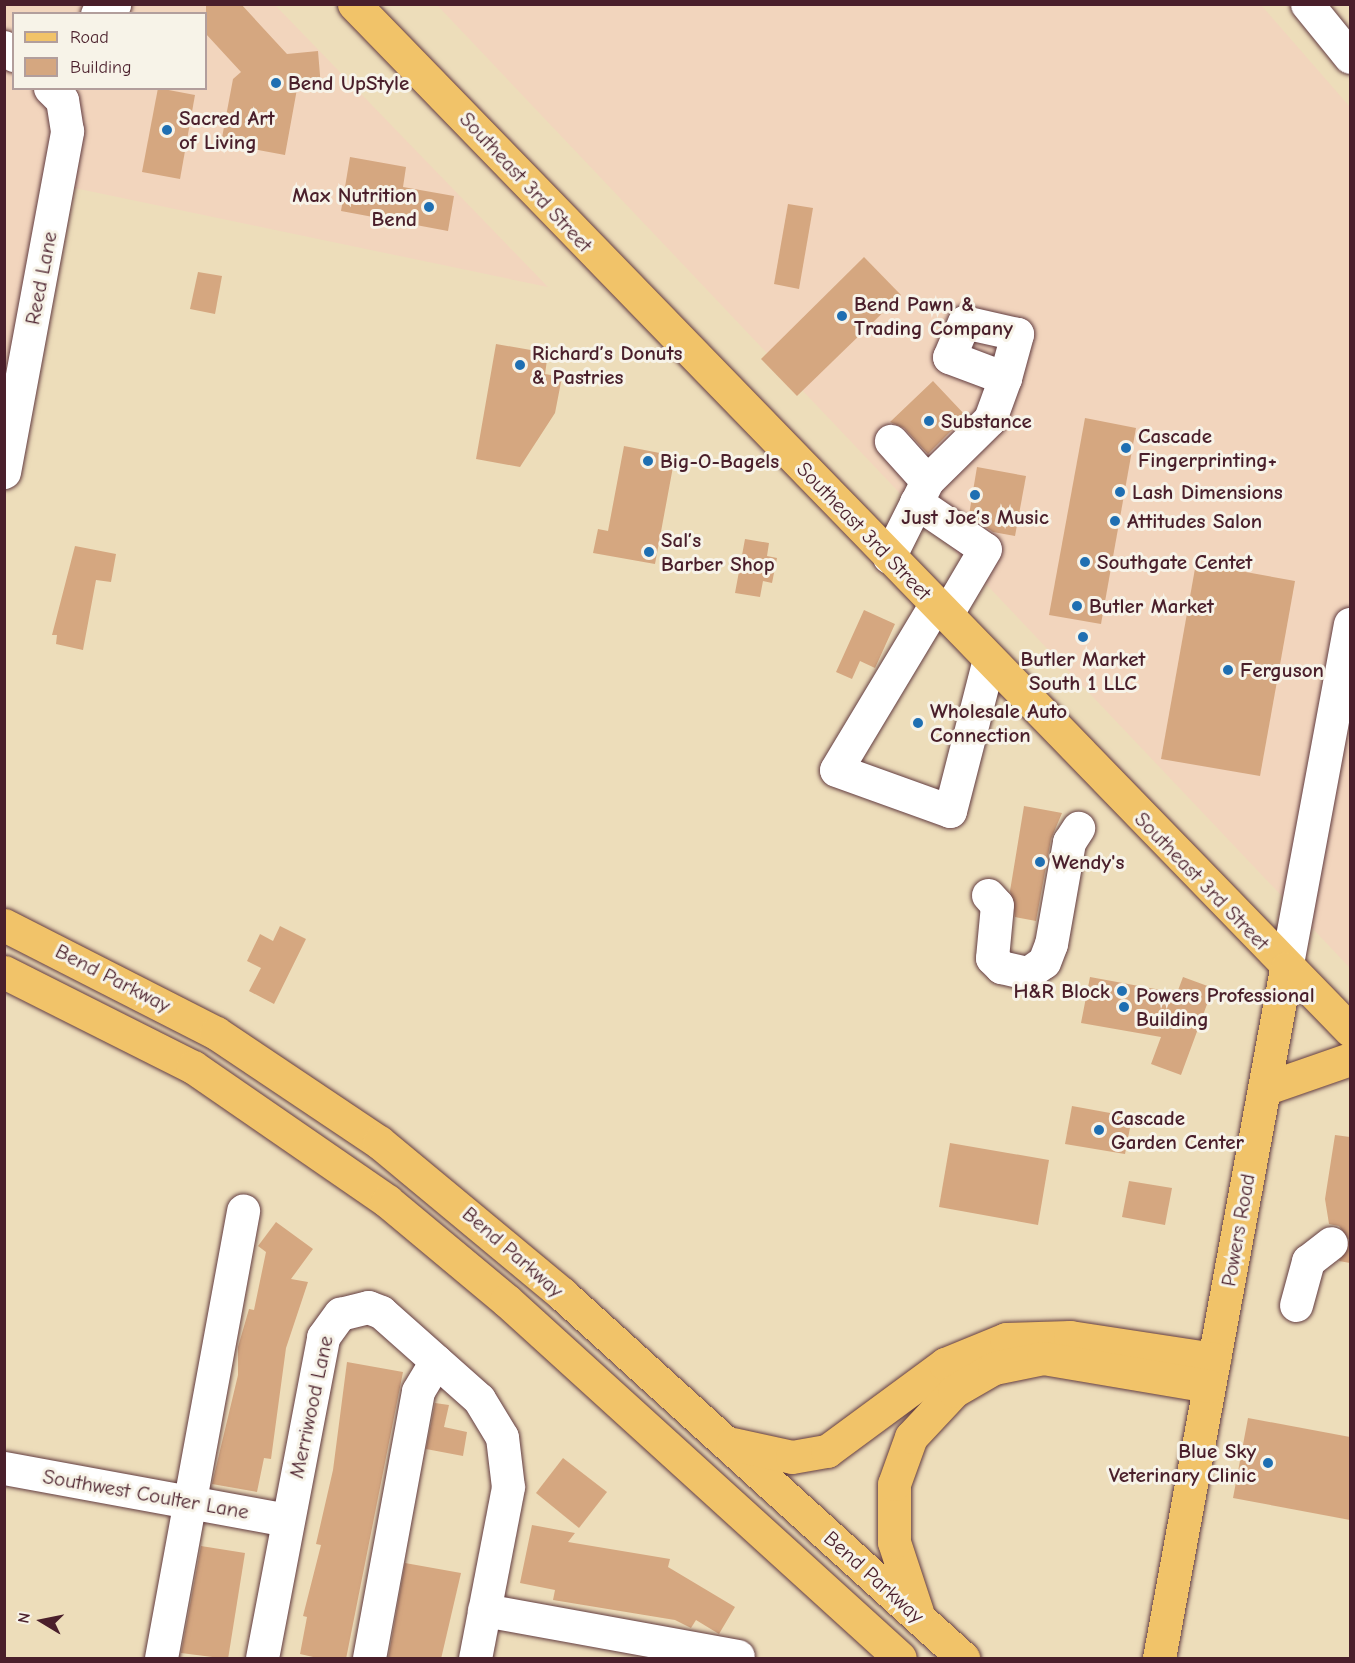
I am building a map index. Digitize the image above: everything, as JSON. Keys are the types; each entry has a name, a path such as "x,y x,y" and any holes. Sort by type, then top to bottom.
{"main road":[{"name":"Southeast 3rd Street","path":"354,4 1286,969 1350,1030"},
{"name":"Bend Parkway","path":"4,925 188,1016 340,1113 504,1242 728,1443 963,1659"},
{"name":"Powers Road","path":"1159,1659 1286,969"},
{"name":"Bend Parkway","path":"4,972 201,1072 379,1195 506,1300 900,1659"},
{"path":"1264,1089 1350,1059"},
{"path":"728,1443 792,1457 827,1451 945,1364 1006,1339 1070,1337 1211,1372"},
{"path":"920,1619 896,1553 892,1497 911,1437 946,1397 994,1368 1043,1358 1211,1372"}],"street":[{"path":"100,12 114,4"},
{"path":"1306,4 1350,57"},
{"name":"Reed Lane","path":"4,472 67,131 62,100 52,90"},
{"path":"889,557 922,491 990,419 1005,378 1017,334 964,322 950,357 1005,378"},
{"path":"891,441 922,491 986,549 941,610 836,770 950,811 989,659"},
{"name":"Powers Road","path":"1286,969 1350,624"},
{"path":"988,895 997,905 992,958 1001,967 1028,973 1044,962 1051,944 1069,842 1078,828"},
{"path":"161,1659 243,1210"},
{"path":"1296,1305 1308,1261 1332,1243"},
{"name":"Merriwood Lane","path":"262,1659 287,1520 329,1325 340,1314 368,1307 436,1361 491,1414 508,1462 475,1659"},
{"path":"369,1659 418,1391 436,1361"},
{"name":"Southwest Coulter Lane","path":"4,1468 287,1520"},
{"path":"484,1610 738,1656"}],"shaded area":[{"path":"4,5 275,5 548,287 41,181 13,376 5,375"},
{"path":"437,5 1261,5 1350,107 1350,968"}],"building":[{"name":"Bend UpStyle","path":"206,4 241,4 287,54 318,51 321,87 297,89 285,155 221,143 233,79 241,72 207,35"},
{"name":"Sacred Art of Living","path":"158,90 195,95 180,179 142,172"},
{"path":"350,157 406,167 403,187 454,196 448,231 341,211"},
{"path":"788,204 813,208 799,289 774,284"},
{"name":"Bend Pawn & Trading Company","path":"864,257 901,295 797,396 761,359"},
{"path":"198,272 222,276 215,314 190,309"},
{"path":"496,344 548,353 545,374 562,377 555,413 520,467 476,459"},
{"name":"Substance","path":"933,381 966,416 928,454 904,428 890,422"},
{"name":"Southgate Centet","path":"1085,418 1136,428 1101,624 1049,615"},
{"path":"624,446 675,456 655,564 593,553 598,529 608,531"},
{"path":"977,467 1026,476 1015,536 993,532 969,515"},
{"path":"745,539 769,543 767,556 777,558 772,583 763,581 760,597 735,593"},
{"path":"75,546 116,554 111,582 96,580 83,650 56,644 57,635 52,635"},
{"name":"Ferguson","path":"1196,563 1295,581 1260,776 1161,759"},
{"path":"864,610 895,624 875,668 860,661 852,679 836,672"},
{"name":"Wendy's","path":"1024,806 1062,813 1051,839 1036,921 1015,917 1010,891"},
{"path":"280,926 306,939 274,1004 249,991 261,968 247,961 260,934 273,941"},
{"path":"1090,977 1177,993 1183,977 1213,988 1181,1075 1151,1064 1161,1037 1081,1023"},
{"name":"Cascade Garden Center","path":"1072,1106 1132,1117 1125,1154 1065,1144"},
{"path":"1335,1135 1350,1137 1350,1263 1339,1261 1349,1240 1339,1226 1329,1224 1325,1199"},
{"path":"950,1143 1049,1160 1038,1225 939,1207"},
{"path":"1129,1181 1172,1188 1165,1225 1122,1217"},
{"path":"276,1222 313,1249 291,1279 308,1282 286,1348 271,1459 264,1458 257,1492 212,1484 238,1375 238,1347 249,1309 254,1310 266,1252 258,1246"},
{"path":"347,1362 403,1372 346,1659 322,1659 300,1654 307,1617 303,1616 321,1545 316,1544 333,1470"},
{"path":"435,1403 449,1405 444,1427 467,1432 463,1456 426,1449"},
{"path":"1248,1418 1350,1437 1350,1520 1233,1498"},
{"path":"563,1458 607,1492 579,1528 536,1493"},
{"path":"532,1525 575,1533 568,1542 670,1559 668,1567 735,1607 719,1634 696,1620 691,1628 675,1620 553,1600 555,1590 520,1583"},
{"path":"201,1546 245,1553 228,1659 181,1653"},
{"path":"405,1563 461,1573 441,1659 388,1659"}],"place":[{"name":"Bend UpStyle","path":"276,83"},
{"name":"Sacred Art of Living","path":"167,130"},
{"name":"Max Nutrition Bend","path":"429,207"},
{"name":"Bend Pawn & Trading Company","path":"842,316"},
{"name":"Richard’s Donuts & Pastries","path":"520,365"},
{"name":"Substance","path":"929,421"},
{"name":"Cascade Fingerprinting+","path":"1126,448"},
{"name":"Big-O-Bagels","path":"648,461"},
{"name":"Lash Dimensions","path":"1120,492"},
{"name":"Just Joe’s Music","path":"975,495"},
{"name":"Attitudes Salon","path":"1115,521"},
{"name":"Sal’s Barber Shop","path":"649,552"},
{"name":"Southgate Centet","path":"1085,562"},
{"name":"Butler Market","path":"1077,606"},
{"name":"Butler Market South 1 LLC","path":"1083,637"},
{"name":"Ferguson","path":"1228,670"},
{"name":"Wholesale Auto Connection","path":"918,723"},
{"name":"Wendy's","path":"1040,862"},
{"name":"H&R Block","path":"1122,991"},
{"name":"Powers Professional Building","path":"1124,1007"},
{"name":"Cascade Garden Center","path":"1099,1130"},
{"name":"Blue Sky Veterinary Clinic","path":"1268,1463"}]}
